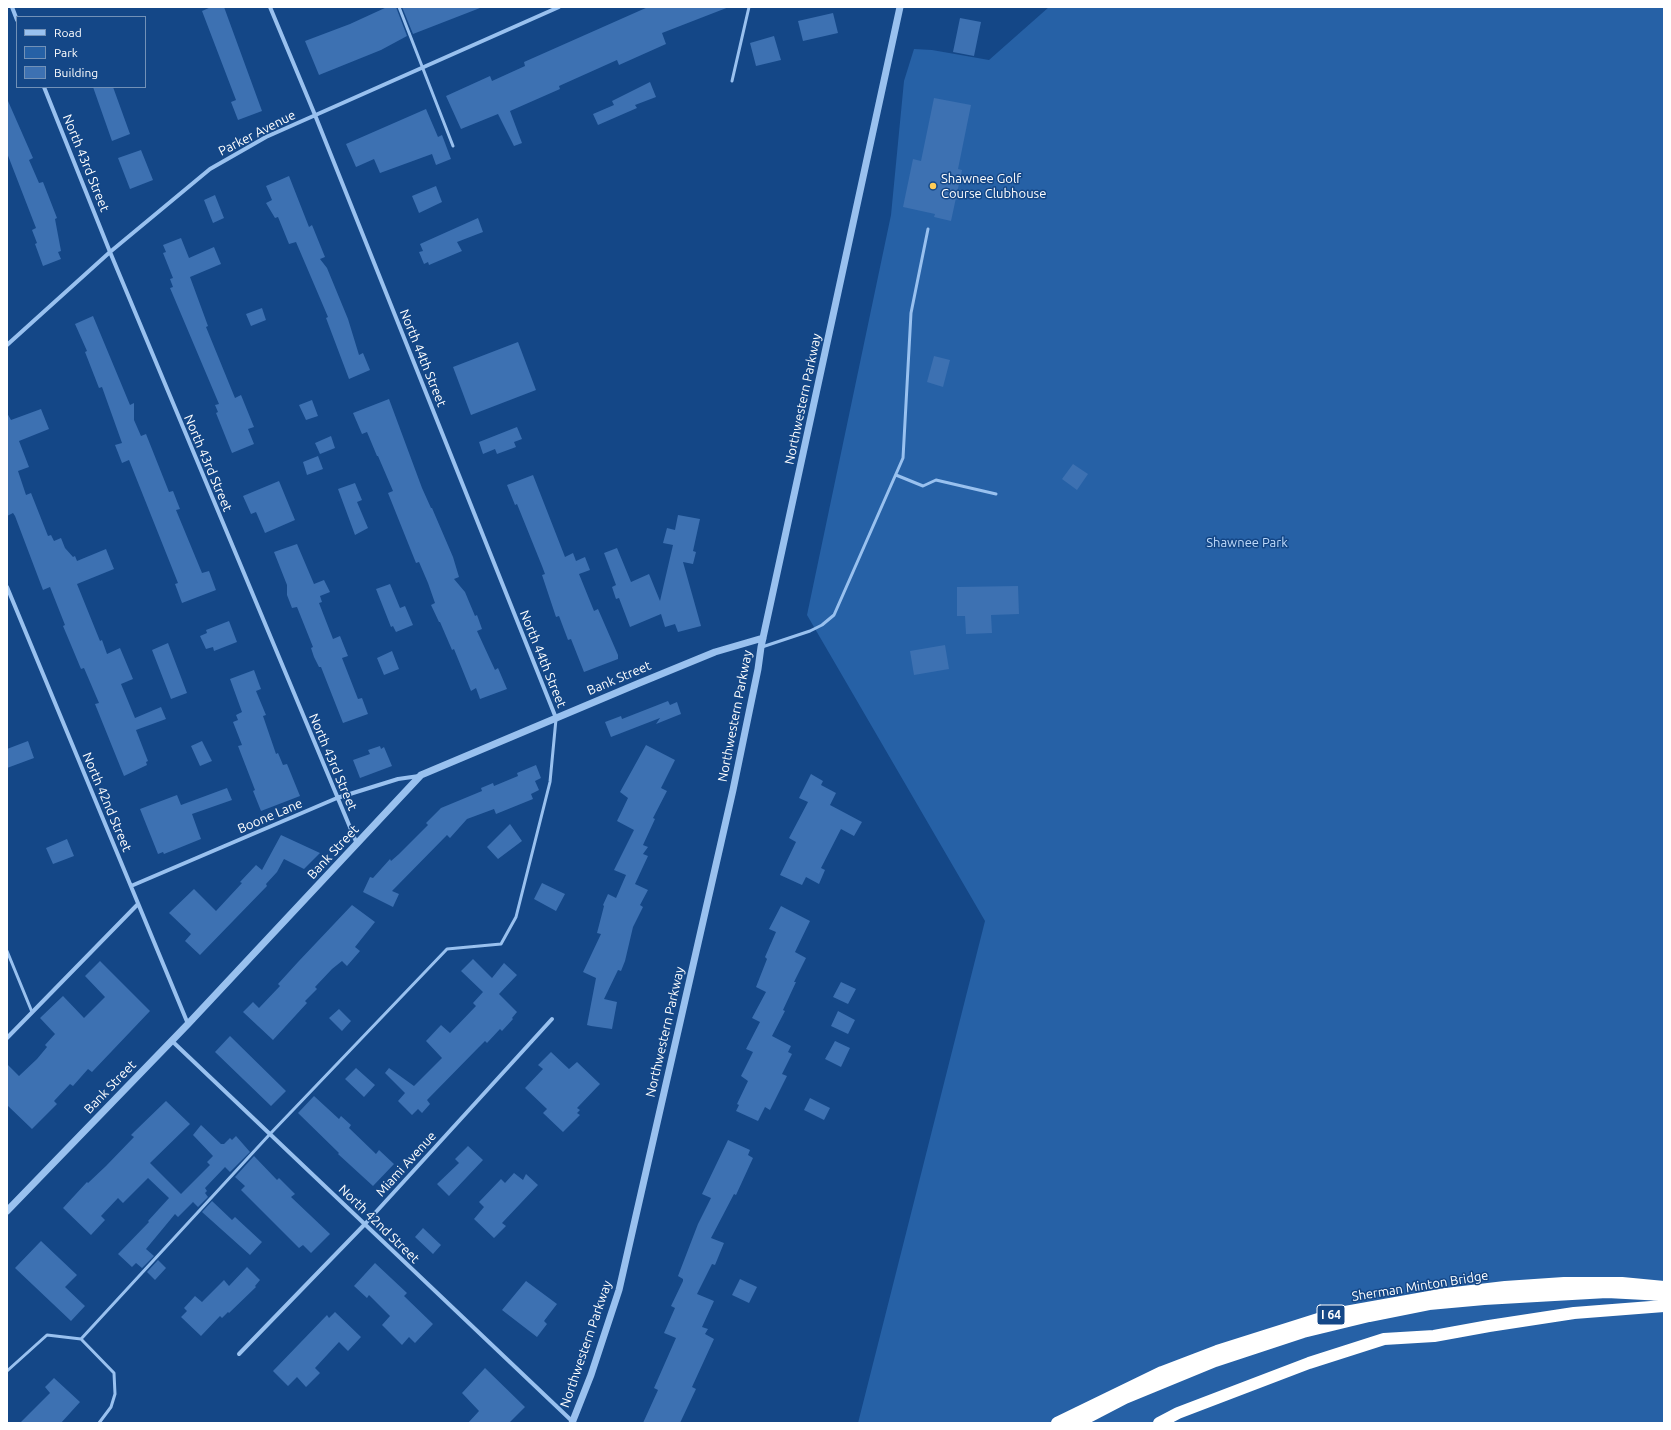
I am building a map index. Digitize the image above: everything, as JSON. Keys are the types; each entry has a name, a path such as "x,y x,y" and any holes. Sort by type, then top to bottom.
{"highway":[{"name":"Sherman Minton Bridge","path":"1058,1423 1162,1372 1217,1351 1334,1314 1446,1294 1506,1287 1622,1283 1664,1287"},
{"path":"1077,1423 1125,1398 1215,1361 1303,1332 1369,1316 1429,1304 1484,1299 1607,1292 1664,1295"},
{"path":"1159,1423 1178,1413 1302,1366 1384,1339 1434,1336 1574,1313 1664,1306"}],"street":[{"path":"12,7 16,17"},
{"name":"North 44th Street","path":"270,7 315,114 556,718"},
{"name":"Parker Avenue","path":"7,344 110,252 210,169 266,137 315,114 559,7"},
{"name":"Northwestern Parkway","path":"572,1423 591,1375 618,1290 731,797 758,669 761,647 900,7"},
{"name":"North 43rd Street","path":"44,88 110,252 357,845"},
{"name":"North 42nd Street","path":"7,587 188,1024"},
{"name":"Bank Street","path":"7,1211 172,1041 421,775 715,652 763,638"},
{"name":"Boone Lane","path":"131,886 337,798 398,779 421,775"},
{"path":"7,1038 138,904"},
{"name":"Miami Avenue","path":"239,1354 365,1224 552,1019"},
{"name":"North 42nd Street","path":"172,1041 572,1423"}],"lane":[{"path":"399,7 453,146"},
{"path":"732,81 749,7"},
{"path":"761,647 810,631 822,625 834,615 903,458 910,313 928,229"},
{"path":"896,474 923,486 936,480 996,494"},
{"path":"81,1339 270,1134 447,949 500,944 516,917 550,782 556,718"},
{"path":"7,951 32,1012"},
{"path":"7,1371 47,1335 81,1339 114,1374 115,1394 111,1407 99,1423"}],"green space":[{"name":"Shawnee Park","path":"1049,7 1664,7 1664,1423 858,1423 985,921 807,615 891,215 904,81 914,49 932,50 989,60"}],"building":[{"path":"211,7 224,7 262,111 238,120 231,102 236,100 202,11"},
{"path":"387,7 396,7 407,36 381,50 319,75 305,41 350,24"},
{"path":"402,7 480,7 480,8 413,34"},
{"path":"648,7 729,7 662,33 666,44 619,65 617,60 559,86 560,89 510,111 522,143 514,146 498,114 461,129 446,96 490,76 492,81 525,66 524,62"},
{"path":"833,13 838,33 803,41 798,21"},
{"path":"960,18 981,22 974,56 953,52"},
{"path":"774,36 781,60 756,66 750,43"},
{"path":"650,82 656,97 635,105 637,108 598,125 593,114 614,105 612,101"},
{"path":"93,88 113,88 130,134 112,141"},
{"path":"934,98 971,105 958,169 962,170 951,221 934,217 935,214 903,207 913,159 921,161"},
{"path":"8,101 33,158 29,160 39,183 43,182 57,218 55,219 61,251 58,252 61,259 43,266 35,244 37,243 32,230 36,228 7,153"},
{"path":"426,109 438,137 442,135 451,159 436,165 432,154 380,173 374,159 356,167 346,144"},
{"path":"141,150 153,180 130,189 118,158"},
{"path":"289,176 309,227 312,225 325,257 320,259 327,268 348,319 359,355 363,353 370,370 349,379 326,318 328,317 296,242 289,244 278,217 275,218 266,203 272,200 266,186"},
{"path":"436,186 442,202 419,213 412,196"},
{"path":"215,195 224,218 213,223 204,200"},
{"path":"478,218 483,232 457,242 462,251 429,265 428,262 424,264 419,252 423,251 420,244"},
{"path":"181,238 189,258 214,247 221,264 190,277 208,326 206,327 235,398 241,395 254,427 248,429 254,444 232,453 216,413 218,412 215,405 219,404 170,288 173,287 170,279 173,278 163,253 166,252 163,245"},
{"path":"262,308 266,320 251,326 246,314"},
{"path":"93,316 130,405 134,403 134,420 141,436 146,434 169,492 173,491 180,509 176,510 202,573 209,571 216,590 182,603 175,584 178,583 129,460 122,463 115,445 122,443 102,387 99,388 85,352 87,351 75,324"},
{"path":"518,342 536,390 471,415 453,367"},
{"path":"934,356 950,360 943,387 927,382"},
{"path":"389,399 422,488 453,557 459,577 454,579 465,592 475,616 477,615 482,629 477,631 495,670 498,668 507,689 480,699 476,688 471,691 454,649 452,650 431,605 435,603 428,583 419,562 416,563 388,493 393,491 367,432 362,434 353,413"},
{"path":"312,400 318,416 306,420 299,405"},
{"path":"41,409 49,429 19,441 29,467 18,471 26,495 31,493 48,536 51,535 54,541 61,538 65,548 73,557 75,556 77,561 106,549 114,569 77,584 100,641 102,640 107,654 120,648 133,679 121,684 135,718 161,707 166,719 136,730 148,761 146,762 147,765 124,776 95,704 99,703 84,668 81,669 63,626 65,625 50,587 43,590 15,516 13,513 7,516 7,413 11,420"},
{"path":"517,427 522,439 514,442 516,447 497,454 495,449 483,454 479,442"},
{"path":"331,436 335,448 320,454 315,443"},
{"path":"318,456 323,469 307,475 303,462"},
{"path":"1073,464 1088,474 1077,490 1062,479"},
{"path":"533,475 565,557 573,553 576,561 585,557 590,570 579,574 594,611 598,609 618,655 618,659 584,672 571,639 568,640 559,616 556,617 542,575 545,574 517,504 515,505 507,485"},
{"path":"279,481 295,520 265,533 256,512 251,514 243,496"},
{"path":"355,483 362,500 357,502 368,528 355,535 338,489"},
{"path":"678,515 700,519 693,551 696,552 693,564 683,562 701,626 678,632 675,624 665,627 661,614 630,627 619,598 616,599 612,587 616,585 604,553 617,548 631,582 649,574 660,601 673,545 663,543 667,528 675,530"},
{"path":"297,544 314,584 324,580 330,592 320,596 322,602 319,603 333,639 340,636 348,656 342,658 358,699 362,698 368,714 343,723 321,667 319,667 314,657 311,648 313,647 297,607 292,608 287,595 287,585 274,552"},
{"path":"390,584 400,608 405,606 413,625 396,632 393,626 391,627 376,589"},
{"path":"1018,586 1019,614 991,615 992,633 966,634 965,616 957,616 957,587"},
{"path":"229,621 237,642 214,651 213,647 206,649 200,636 207,633 206,630"},
{"path":"168,643 187,693 171,699 152,650"},
{"path":"945,645 949,669 914,675 910,651"},
{"path":"392,651 399,669 384,675 377,658"},
{"path":"254,670 261,689 256,691 266,715 263,716 276,754 278,753 283,765 287,764 300,796 261,811 253,791 255,790 238,746 242,745 233,722 238,720 236,715 242,712 230,679"},
{"path":"668,701 670,705 677,702 681,714 656,724 660,718 611,737 605,722 621,716 622,719"},
{"path":"28,741 34,758 7,768 7,749"},
{"path":"202,741 212,761 200,766 191,746"},
{"path":"646,745 675,760 661,788 667,791 653,818 655,819 643,845 648,847 643,854 648,856 635,884 648,890 640,905 643,907 633,927 625,961 621,971 618,970 604,999 617,1002 612,1029 591,1026 587,1025 596,978 583,972 601,934 597,933 603,905 608,894 616,898 626,875 614,870 634,830 617,821 628,798 620,792"},
{"path":"380,746 381,749 384,747 392,766 360,778 353,760 370,754 368,750"},
{"path":"536,765 541,778 535,781 539,790 531,794 533,799 496,814 494,809 467,819 450,838 447,835 392,891 399,894 393,907 363,892 370,877 373,878 390,859 391,861 399,854 428,825 426,823 441,808 482,791 481,788 493,783 494,786 518,776 517,773"},
{"path":"811,774 823,781 821,785 836,793 830,805 862,822 854,836 841,829 821,868 825,870 819,884 806,877 802,885 780,875 796,842 789,838 808,802 799,798"},
{"path":"227,788 232,800 192,814 201,839 164,854 163,852 158,854 140,809 177,795 181,805"},
{"path":"510,824 522,841 498,859 487,847"},
{"path":"281,835 320,853 304,869 284,859 277,872 266,884 267,886 200,955 185,941 191,934 169,913 194,889 216,911 242,883 240,882 256,865 262,870"},
{"path":"67,839 74,856 53,864 46,848"},
{"path":"542,883 565,894 556,911 534,899"},
{"path":"352,905 375,922 355,947 360,951 347,966 342,961 332,969 315,987 317,989 305,1001 307,1003 273,1040 243,1012 253,1002 259,1008 280,986 278,984"},
{"path":"781,906 810,921 795,952 806,958 794,982 796,982 783,1010 785,1011 772,1036 791,1046 788,1052 792,1054 782,1074 787,1076 770,1110 765,1107 758,1121 736,1111 739,1105 737,1104 748,1081 741,1076 753,1052 746,1049 760,1022 752,1018 766,992 756,987 767,959 765,957 776,932 769,929"},
{"path":"473,959 492,978 504,963 517,975 499,994 517,1012 502,1031 500,1029 487,1043 485,1041 427,1100 430,1104 422,1113 418,1109 412,1115 398,1101 405,1093 385,1073 389,1068 414,1086 442,1058 426,1041 441,1025 450,1033 476,1006 473,1003 483,992 461,971"},
{"path":"100,961 150,1011 92,1072 88,1069 73,1086 70,1084 54,1101 57,1104 32,1129 7,1105 7,1064 19,1076 47,1047 45,1045 55,1034 40,1018 63,996 84,1018 105,997 85,976"},
{"path":"841,982 856,989 848,1004 833,997"},
{"path":"339,1009 351,1021 342,1031 329,1018"},
{"path":"838,1011 855,1020 848,1034 831,1026"},
{"path":"230,1036 286,1091 271,1106 215,1052"},
{"path":"835,1041 850,1048 841,1067 825,1059"},
{"path":"551,1052 569,1069 577,1062 600,1084 577,1108 580,1110 577,1113 580,1115 563,1132 543,1113 547,1109 525,1088 543,1069 538,1065"},
{"path":"356,1068 375,1085 364,1097 345,1079"},
{"path":"314,1096 339,1119 341,1116 351,1125 349,1128 376,1154 379,1150 394,1164 373,1186 338,1154 339,1153 298,1113"},
{"path":"810,1098 830,1108 824,1120 804,1110"},
{"path":"166,1101 190,1124 150,1163 181,1194 210,1165 207,1162 213,1156 193,1135 201,1125 221,1144 224,1144 230,1138 232,1140 236,1136 250,1152 230,1172 225,1167 205,1188 207,1191 205,1193 208,1197 198,1207 193,1202 178,1217 175,1214 146,1249 154,1256 142,1268 136,1263 132,1267 118,1254 149,1222 148,1221 169,1198 148,1178 123,1203 118,1198 101,1216 105,1220 91,1235 63,1208 87,1182 88,1183 106,1166 134,1137 131,1135"},
{"path":"728,1140 750,1150 748,1155 753,1158 736,1195 734,1194 711,1238 724,1243 715,1265 712,1264 697,1294 714,1301 702,1327 708,1329 705,1334 714,1339 692,1387 696,1389 680,1423 643,1423 658,1390 654,1388 676,1338 664,1333 675,1308 671,1306 683,1281 683,1279 678,1276 698,1224 711,1198 702,1194"},
{"path":"468,1146 483,1160 449,1196 437,1184 459,1163 455,1159"},
{"path":"254,1156 277,1180 279,1178 295,1194 291,1197 330,1234 311,1253 303,1245 299,1248 241,1190 245,1186 235,1177"},
{"path":"514,1173 523,1180 526,1174 538,1185 502,1223 506,1226 494,1238 474,1219 484,1207 479,1202 501,1179 505,1183"},
{"path":"212,1201 232,1220 235,1217 262,1242 250,1255 202,1212"},
{"path":"423,1228 441,1245 433,1254 415,1237"},
{"path":"41,1241 77,1275 65,1287 85,1306 71,1321 15,1268"},
{"path":"158,1260 166,1268 155,1280 147,1272"},
{"path":"375,1263 407,1293 404,1296 433,1324 415,1343 409,1337 402,1345 382,1325 390,1316 369,1295 367,1298 354,1286"},
{"path":"247,1267 260,1280 255,1286 256,1287 229,1313 228,1312 222,1318 220,1316 201,1336 181,1317 187,1311 184,1308 195,1296 202,1302 224,1280 229,1286"},
{"path":"740,1279 757,1287 749,1303 732,1295"},
{"path":"526,1281 557,1304 544,1321 547,1324 537,1337 502,1310"},
{"path":"335,1312 361,1337 348,1351 339,1342 315,1368 320,1373 306,1387 297,1377 288,1386 273,1371 327,1315 329,1318"},
{"path":"485,1368 525,1407 509,1423 468,1423 479,1411 462,1393"},
{"path":"54,1378 80,1402 61,1423 20,1423 50,1393 45,1387"}],"place":[{"name":"Shawnee Golf Course Clubhouse","path":"933,186"}]}
